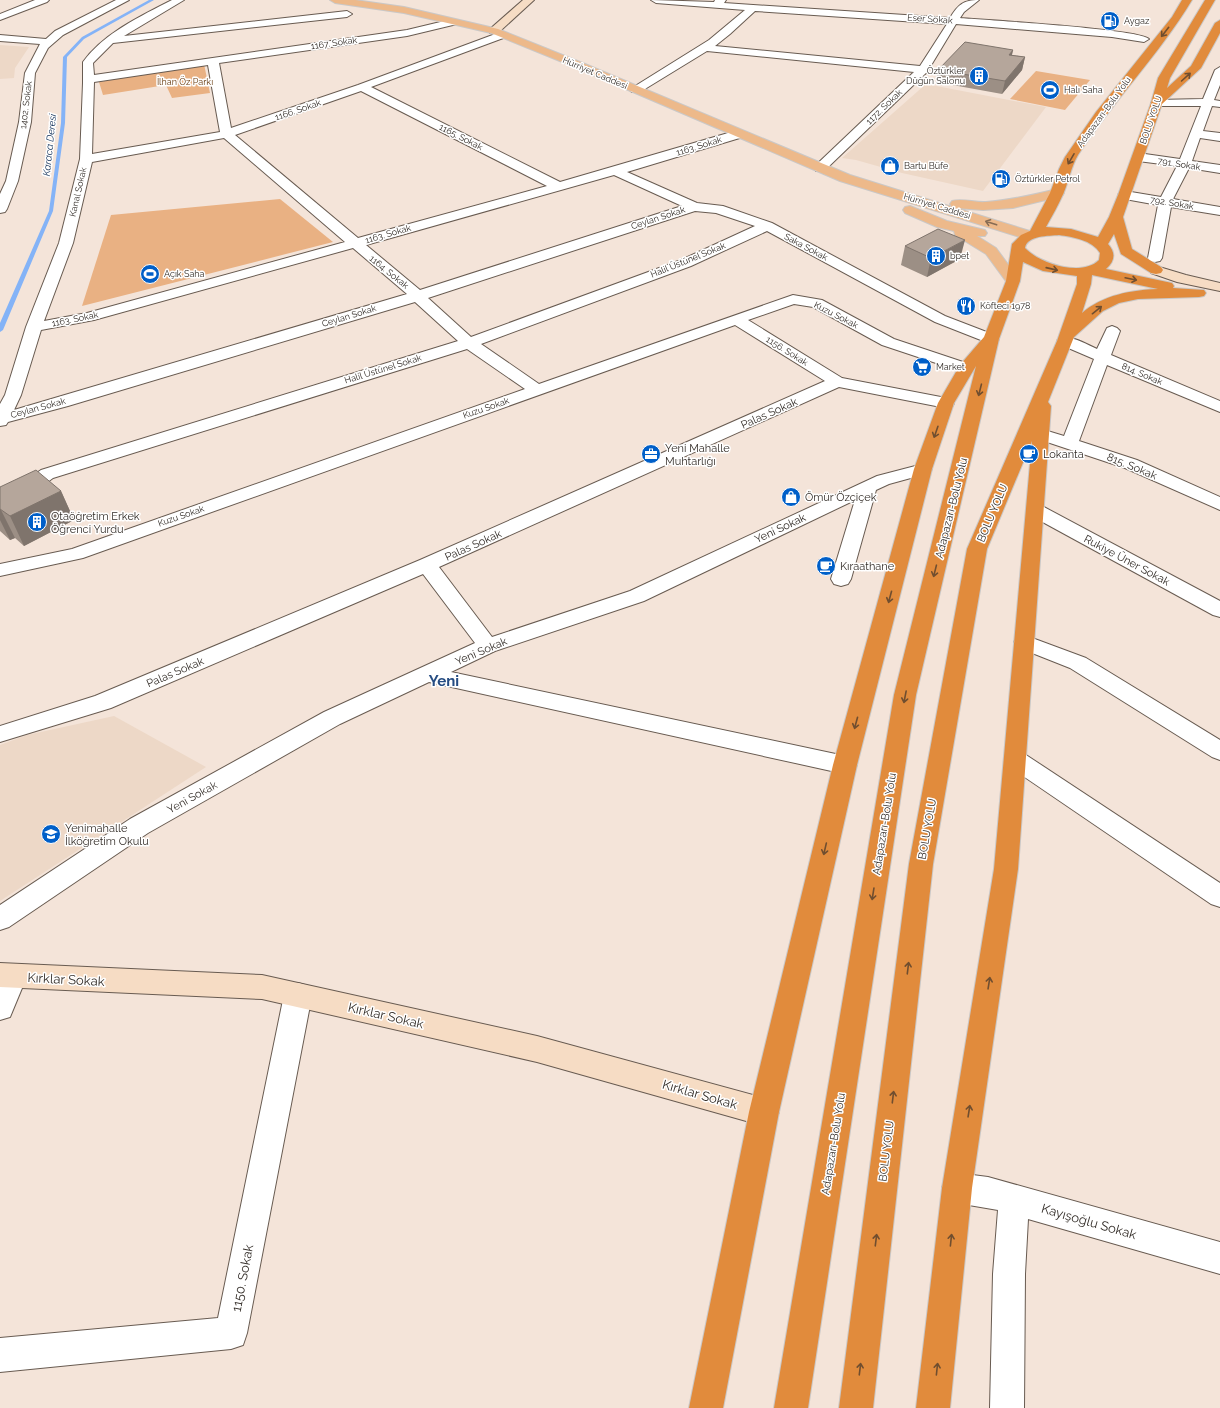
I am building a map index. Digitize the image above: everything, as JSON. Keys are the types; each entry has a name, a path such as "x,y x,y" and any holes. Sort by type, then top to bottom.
{"highway":[{"name":"Adapazarı-Bolu Yolu","path":"791,1408 905,696 991,339 1013,281 1026,240 1057,193 1071,158 1100,114 1176,18 1187,0"},
{"name":"BOLU YOLU","path":"1105,251 1157,103 1164,78 1210,0"},
{"path":"1157,103 1196,68 1220,23"},
{"path":"1100,114 1152,28"},
{"path":"1116,217 1126,251 1155,264"},
{"path":"1155,264 1105,251 1091,239 1071,233 1049,231 1026,240 1024,256 1045,267 1060,270 1089,271 1200,293"},
{"path":"1089,271 1105,263 1105,251"},
{"name":"BOLU YOLU","path":"856,1408 921,864 977,549 1044,387 1066,338 1089,271"},
{"path":"1066,338 1102,305 1128,296 1200,293"},
{"path":"706,1408 764,1112 845,765 924,469 946,403 966,368 991,339"},
{"path":"933,1408 957,1188 1006,869 1044,387"}],"main road":[{"name":"Hürriyet Caddesi","path":"335,0 404,10 498,33 844,178 922,216 942,224 1026,240"},
{"name":"Hürriyet Caddesi","path":"844,178 923,202 1026,240"},
{"path":"923,202 983,206 1013,204 1057,193"},
{"path":"922,216 967,235 991,250 1013,281"}],"street":[{"path":"0,16 44,0"},
{"name":"1402. Sokak","path":"0,209 12,180 25,122 30,73 44,46 59,33 124,0"},
{"name":"Kanal Sokak","path":"1,419 13,395 34,327 66,243 86,159 89,79 88,62 109,40 145,18 179,0"},
{"path":"498,33 529,0"},
{"name":"Eser Sokak","path":"656,0 718,2 753,7 849,13 1112,34 1144,39"},
{"name":"1172. Sokak","path":"820,168 923,70 960,10 974,0"},
{"path":"849,13 855,4"},
{"path":"636,90 706,48 736,25 753,7"},
{"path":"109,40 347,14"},
{"name":"1167. Sokak","path":"89,79 407,32 453,22"},
{"name":"1166. Sokak","path":"86,159 226,134 362,87 498,33"},
{"path":"0,38 48,42"},
{"path":"706,48 923,70"},
{"path":"213,60 226,134"},
{"path":"1220,70 1184,165 1165,203 1155,264 1182,279 1220,287"},
{"name":"1165. Sokak","path":"362,87 560,187"},
{"path":"1157,103 1207,102 1220,104"},
{"name":"1164. Sokak","path":"226,134 354,244 418,296 469,343 538,390"},
{"name":"1163. Sokak","path":"34,327 89,317 560,187 739,134"},
{"path":"1196,134 1220,137"},
{"name":"791. Sokak","path":"1138,157 1220,170"},
{"name":"Saka Sokak","path":"615,171 694,207 718,209 767,226 940,319 991,339"},
{"name":"792. Sokak","path":"1125,195 1165,203 1220,211"},
{"name":"Ceylan Sokak","path":"1,419 70,400 418,296 694,207"},
{"name":"Halil Üstünel Sokak","path":"0,508 47,474 469,343 686,263 767,226"},
{"path":"1200,293 1220,296"},
{"name":"Kuzu Sokak","path":"0,570 76,554 794,299 817,303 888,342 966,368"},
{"name":"1156. Sokak","path":"736,319 837,382"},
{"path":"1070,443 1112,331"},
{"name":"814. Sokak","path":"1066,338 1103,357 1220,407"},
{"path":"837,382 946,403"},
{"name":"Palas Sokak","path":"0,734 103,702 427,565 837,382"},
{"name":"815. Sokak","path":"1041,434 1131,464 1220,504"},
{"name":"Yeni Sokak","path":"0,919 139,826 332,718 488,646 637,596 882,480 924,469"},
{"path":"841,579 868,487"},
{"name":"Rukiye Üner Sokak","path":"1035,510 1220,610"},
{"path":"427,565 488,646"},
{"path":"1024,642 1078,663 1220,751"},
{"path":"426,674 845,765"},
{"path":"1015,759 1220,896"},
{"path":"0,1008 7,975"},
{"name":"Kırklar Sokak","path":"7,975 262,987 536,1048 764,1112"},
{"name":"1150. Sokak","path":"0,1355 231,1333 298,995"},
{"name":"Kayışoğlu Sokak","path":"957,1188 988,1192 1220,1258"},
{"path":"1007,1408 1009,1274 1014,1200"}],"shaded area":[{"path":"0,45 29,47 15,68 14,78 0,79"},
{"path":"926,84 1046,107 983,191 902,173 856,160 842,158"},
{"name":"Yenimahalle İlköğretim Okulu","path":"114,716 206,767 0,901 0,745 27,735"}],"green space":[{"name":"İlhan Öz Parkı","path":"204,64 210,93 172,98 166,85 103,95 99,82"},
{"name":"Halı Saha","path":"1036,71 1090,80 1065,110 1010,99"},
{"name":"Açık Saha","path":"280,199 333,242 82,306 111,215"}],"building":[{"path":"965,42 1013,50 1009,55 1025,57 1005,81 938,70"},
{"path":"938,229 965,240 931,258 905,246"},
{"path":"36,470 61,491 10,516 0,509 0,487"}],"waterway":[{"name":"Karaca Deresi","path":"0,330 51,211 63,123 65,57 83,38 152,0"}],"place":[{"name":"Aygaz","path":"1110,21"},
{"name":"Öztürkler Düğün Salonu","path":"979,76"},
{"name":"Halı Saha","path":"1050,90"},
{"name":"Bartu Büfe","path":"890,166"},
{"name":"Öztürkler Petrol","path":"1001,179"},
{"name":"bpet","path":"936,256"},
{"name":"Açık Saha","path":"150,274"},
{"name":"Köfteci 1978","path":"966,306"},
{"name":"Market","path":"922,367"},
{"name":"Yeni Mahalle Muhtarlığı","path":"651,454"},
{"name":"Lokanta","path":"1029,454"},
{"name":"Ömür Özçiçek","path":"791,497"},
{"name":"Otaöğretim Erkek Öğrenci Yurdu","path":"37,522"},
{"name":"Kıraathane","path":"826,566"},
{"name":"Yenimahalle İlköğretim Okulu","path":"51,834"}],"district":[{"name":"Yeni","path":"444,681"}]}
